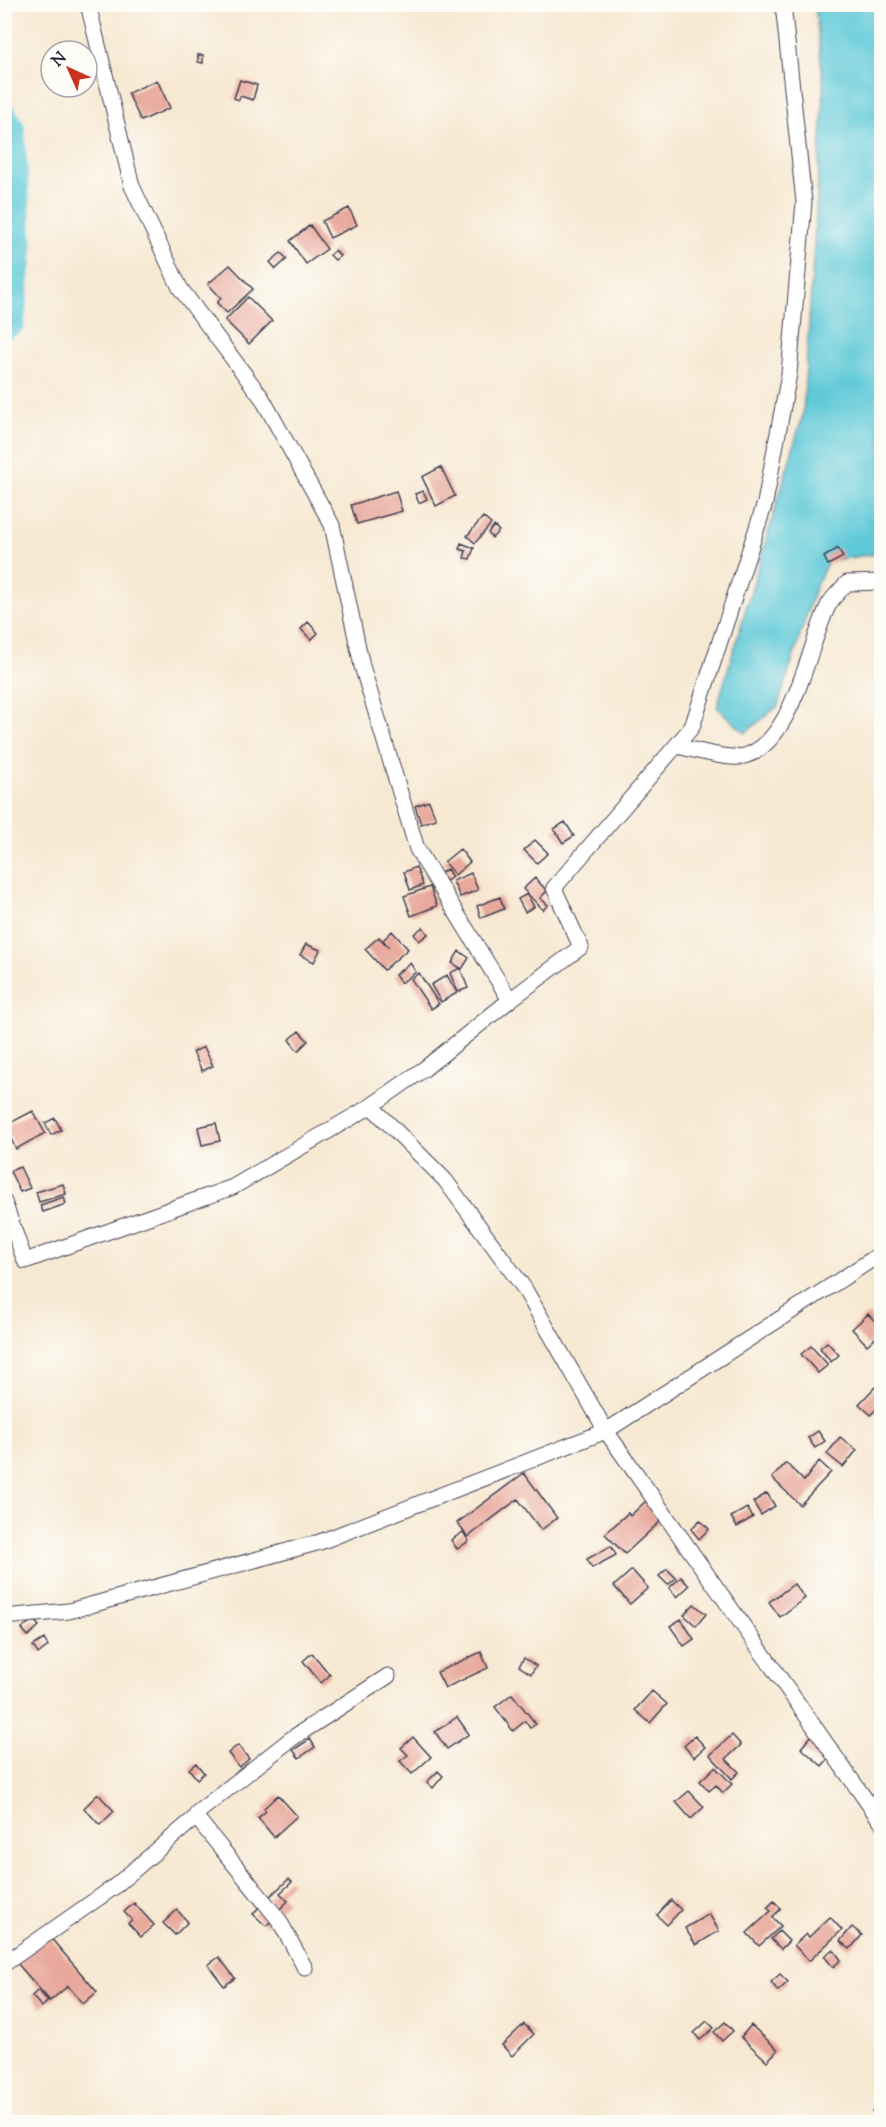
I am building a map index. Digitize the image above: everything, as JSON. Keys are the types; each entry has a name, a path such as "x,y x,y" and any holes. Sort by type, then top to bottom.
{"street":[{"path":"88,4 132,186 180,288 262,398 332,525 362,666 417,849 510,1000"},
{"path":"4,1202 11,1241 25,1261 233,1187 371,1106 424,1069 581,947 554,888 692,727 765,503 789,374 804,202 783,4"},
{"path":"676,746 737,758 753,754 776,734 800,686 829,603 847,583 882,582"},
{"path":"371,1106 445,1180 524,1288 606,1431 882,1823"},
{"path":"4,1617 69,1611 320,1542 606,1431 882,1253"},
{"path":"4,1964 114,1887 196,1817 197,1813 291,1738 388,1676"},
{"path":"196,1817 279,1920 304,1968"}],"water":[{"path":"815,5 881,5 881,553 828,561 815,588 778,706 745,733 717,707 803,414 824,89"}],"building":[{"path":"198,55 203,55 203,63 198,62"},
{"path":"157,80 170,108 141,121 128,93"},
{"path":"240,80 257,85 253,100 240,96 239,100 234,98"},
{"path":"349,208 357,225 330,238 322,221"},
{"path":"310,225 327,249 306,264 290,241"},
{"path":"335,250 340,256 335,260 330,255"},
{"path":"281,253 287,259 276,269 270,262"},
{"path":"230,265 253,289 227,313 217,303 221,298 208,284"},
{"path":"248,297 272,321 249,344 225,320"},
{"path":"441,467 455,496 436,506 422,477"},
{"path":"396,491 402,511 357,524 351,505"},
{"path":"423,491 427,499 419,503 415,494"},
{"path":"483,517 491,524 475,543 467,536"},
{"path":"494,526 499,531 492,538 488,533"},
{"path":"461,543 474,548 470,559 464,558 466,551 459,549"},
{"path":"838,548 843,557 828,565 824,557"},
{"path":"308,622 318,633 311,640 301,629"},
{"path":"429,801 436,819 421,824 415,806"},
{"path":"565,822 574,836 563,843 554,829"},
{"path":"535,840 548,853 537,863 524,850"},
{"path":"460,849 470,862 455,875 444,862"},
{"path":"416,867 423,885 410,890 404,872"},
{"path":"447,869 452,877 442,884 436,876"},
{"path":"471,873 478,890 460,897 453,881"},
{"path":"535,878 547,891 540,898 548,905 543,910 523,889"},
{"path":"430,887 437,906 411,916 404,896"},
{"path":"527,894 534,907 525,912 518,899"},
{"path":"500,897 504,909 481,918 477,906"},
{"path":"423,927 428,934 419,941 414,934"},
{"path":"392,931 408,949 384,970 365,949 379,937 389,948 383,940"},
{"path":"306,944 320,950 314,962 300,955"},
{"path":"459,951 469,958 462,969 452,963"},
{"path":"410,963 416,972 401,983 395,975"},
{"path":"460,968 468,988 458,992 450,973"},
{"path":"419,973 439,1004 431,1009 411,979"},
{"path":"447,975 457,993 441,1002 431,985"},
{"path":"299,1031 308,1041 298,1051 289,1040"},
{"path":"204,1047 213,1066 202,1071 193,1052"},
{"path":"33,1111 45,1133 16,1149 4,1126"},
{"path":"55,1118 61,1130 51,1135 45,1123"},
{"path":"216,1123 220,1141 202,1145 198,1127"},
{"path":"20,1167 30,1188 20,1192 10,1171"},
{"path":"63,1184 66,1194 39,1202 36,1192"},
{"path":"64,1197 66,1204 43,1212 40,1205"},
{"path":"868,1314 882,1329 882,1332 867,1345 852,1329"},
{"path":"827,1342 839,1355 831,1362 820,1348"},
{"path":"811,1346 828,1365 818,1373 801,1354"},
{"path":"875,1387 882,1392 882,1408 879,1406 871,1415 859,1404"},
{"path":"818,1431 825,1441 815,1448 808,1438"},
{"path":"840,1437 857,1450 843,1467 827,1454"},
{"path":"819,1461 831,1472 800,1505 772,1478 786,1463 804,1481"},
{"path":"524,1473 557,1518 541,1530 518,1499 468,1537 457,1523"},
{"path":"767,1493 775,1506 761,1515 753,1502"},
{"path":"648,1499 665,1517 625,1554 605,1534 628,1513 630,1516"},
{"path":"747,1508 753,1517 737,1527 731,1517"},
{"path":"700,1520 709,1529 699,1539 691,1529"},
{"path":"463,1532 469,1541 457,1549 451,1540"},
{"path":"611,1546 616,1555 592,1568 587,1559"},
{"path":"667,1569 676,1578 668,1585 659,1576"},
{"path":"632,1570 648,1588 630,1604 614,1586"},
{"path":"681,1577 689,1586 677,1597 669,1588"},
{"path":"794,1584 805,1598 780,1617 769,1602"},
{"path":"694,1604 706,1614 696,1626 684,1615"},
{"path":"33,1619 39,1626 28,1636 22,1629"},
{"path":"681,1619 694,1639 684,1646 670,1626"},
{"path":"44,1639 48,1646 38,1654 33,1646"},
{"path":"481,1652 488,1668 445,1688 437,1672"},
{"path":"312,1653 330,1675 321,1683 303,1661"},
{"path":"524,1658 536,1666 531,1674 519,1666"},
{"path":"652,1691 667,1704 650,1723 635,1710"},
{"path":"512,1694 536,1724 530,1728 525,1721 513,1731 495,1707"},
{"path":"457,1717 469,1734 447,1749 435,1732"},
{"path":"732,1735 741,1745 726,1759 739,1772 732,1779 710,1755"},
{"path":"812,1735 833,1753 822,1766 801,1748"},
{"path":"695,1736 705,1747 694,1757 684,1746"},
{"path":"413,1737 431,1757 412,1774 400,1761 408,1755 401,1748"},
{"path":"310,1739 315,1747 299,1758 293,1750"},
{"path":"238,1745 249,1759 239,1767 228,1753"},
{"path":"196,1763 204,1773 197,1779 189,1769"},
{"path":"715,1767 732,1784 723,1793 716,1785 709,1791 700,1781"},
{"path":"438,1771 443,1776 433,1788 427,1782"},
{"path":"689,1791 704,1807 691,1819 676,1802"},
{"path":"98,1794 114,1811 100,1825 84,1808"},
{"path":"278,1795 297,1816 274,1837 258,1818 266,1811 264,1808"},
{"path":"289,1879 292,1882 280,1893 288,1901 279,1910 268,1898"},
{"path":"265,1900 279,1913 266,1926 253,1914"},
{"path":"671,1900 681,1910 667,1925 657,1915"},
{"path":"774,1901 781,1909 772,1917 781,1926 759,1946 747,1933 771,1911 767,1908"},
{"path":"134,1903 154,1925 141,1937 128,1923 132,1920 124,1912"},
{"path":"177,1910 188,1922 175,1935 163,1923"},
{"path":"709,1914 719,1931 696,1945 685,1928"},
{"path":"830,1917 842,1930 809,1961 794,1945 806,1934 809,1937"},
{"path":"852,1927 862,1935 850,1949 840,1941"},
{"path":"779,1931 789,1941 781,1949 771,1939"},
{"path":"49,1936 97,1992 83,2004 68,1986 50,2001 17,1963"},
{"path":"833,1949 841,1960 833,1967 824,1956"},
{"path":"219,1957 235,1978 224,1986 208,1965"},
{"path":"780,1974 788,1982 778,1991 771,1982"},
{"path":"38,1990 48,2001 42,2007 32,1996"},
{"path":"707,2021 714,2028 700,2040 694,2033"},
{"path":"725,2022 733,2031 722,2041 714,2032"},
{"path":"524,2024 534,2034 512,2056 502,2045"},
{"path":"751,2025 778,2050 767,2061 741,2037"},
{"path":"882,2103 882,2121 872,2112"}],"waterway":[{"path":"4,117 11,129 19,251 11,322 4,326"}]}
